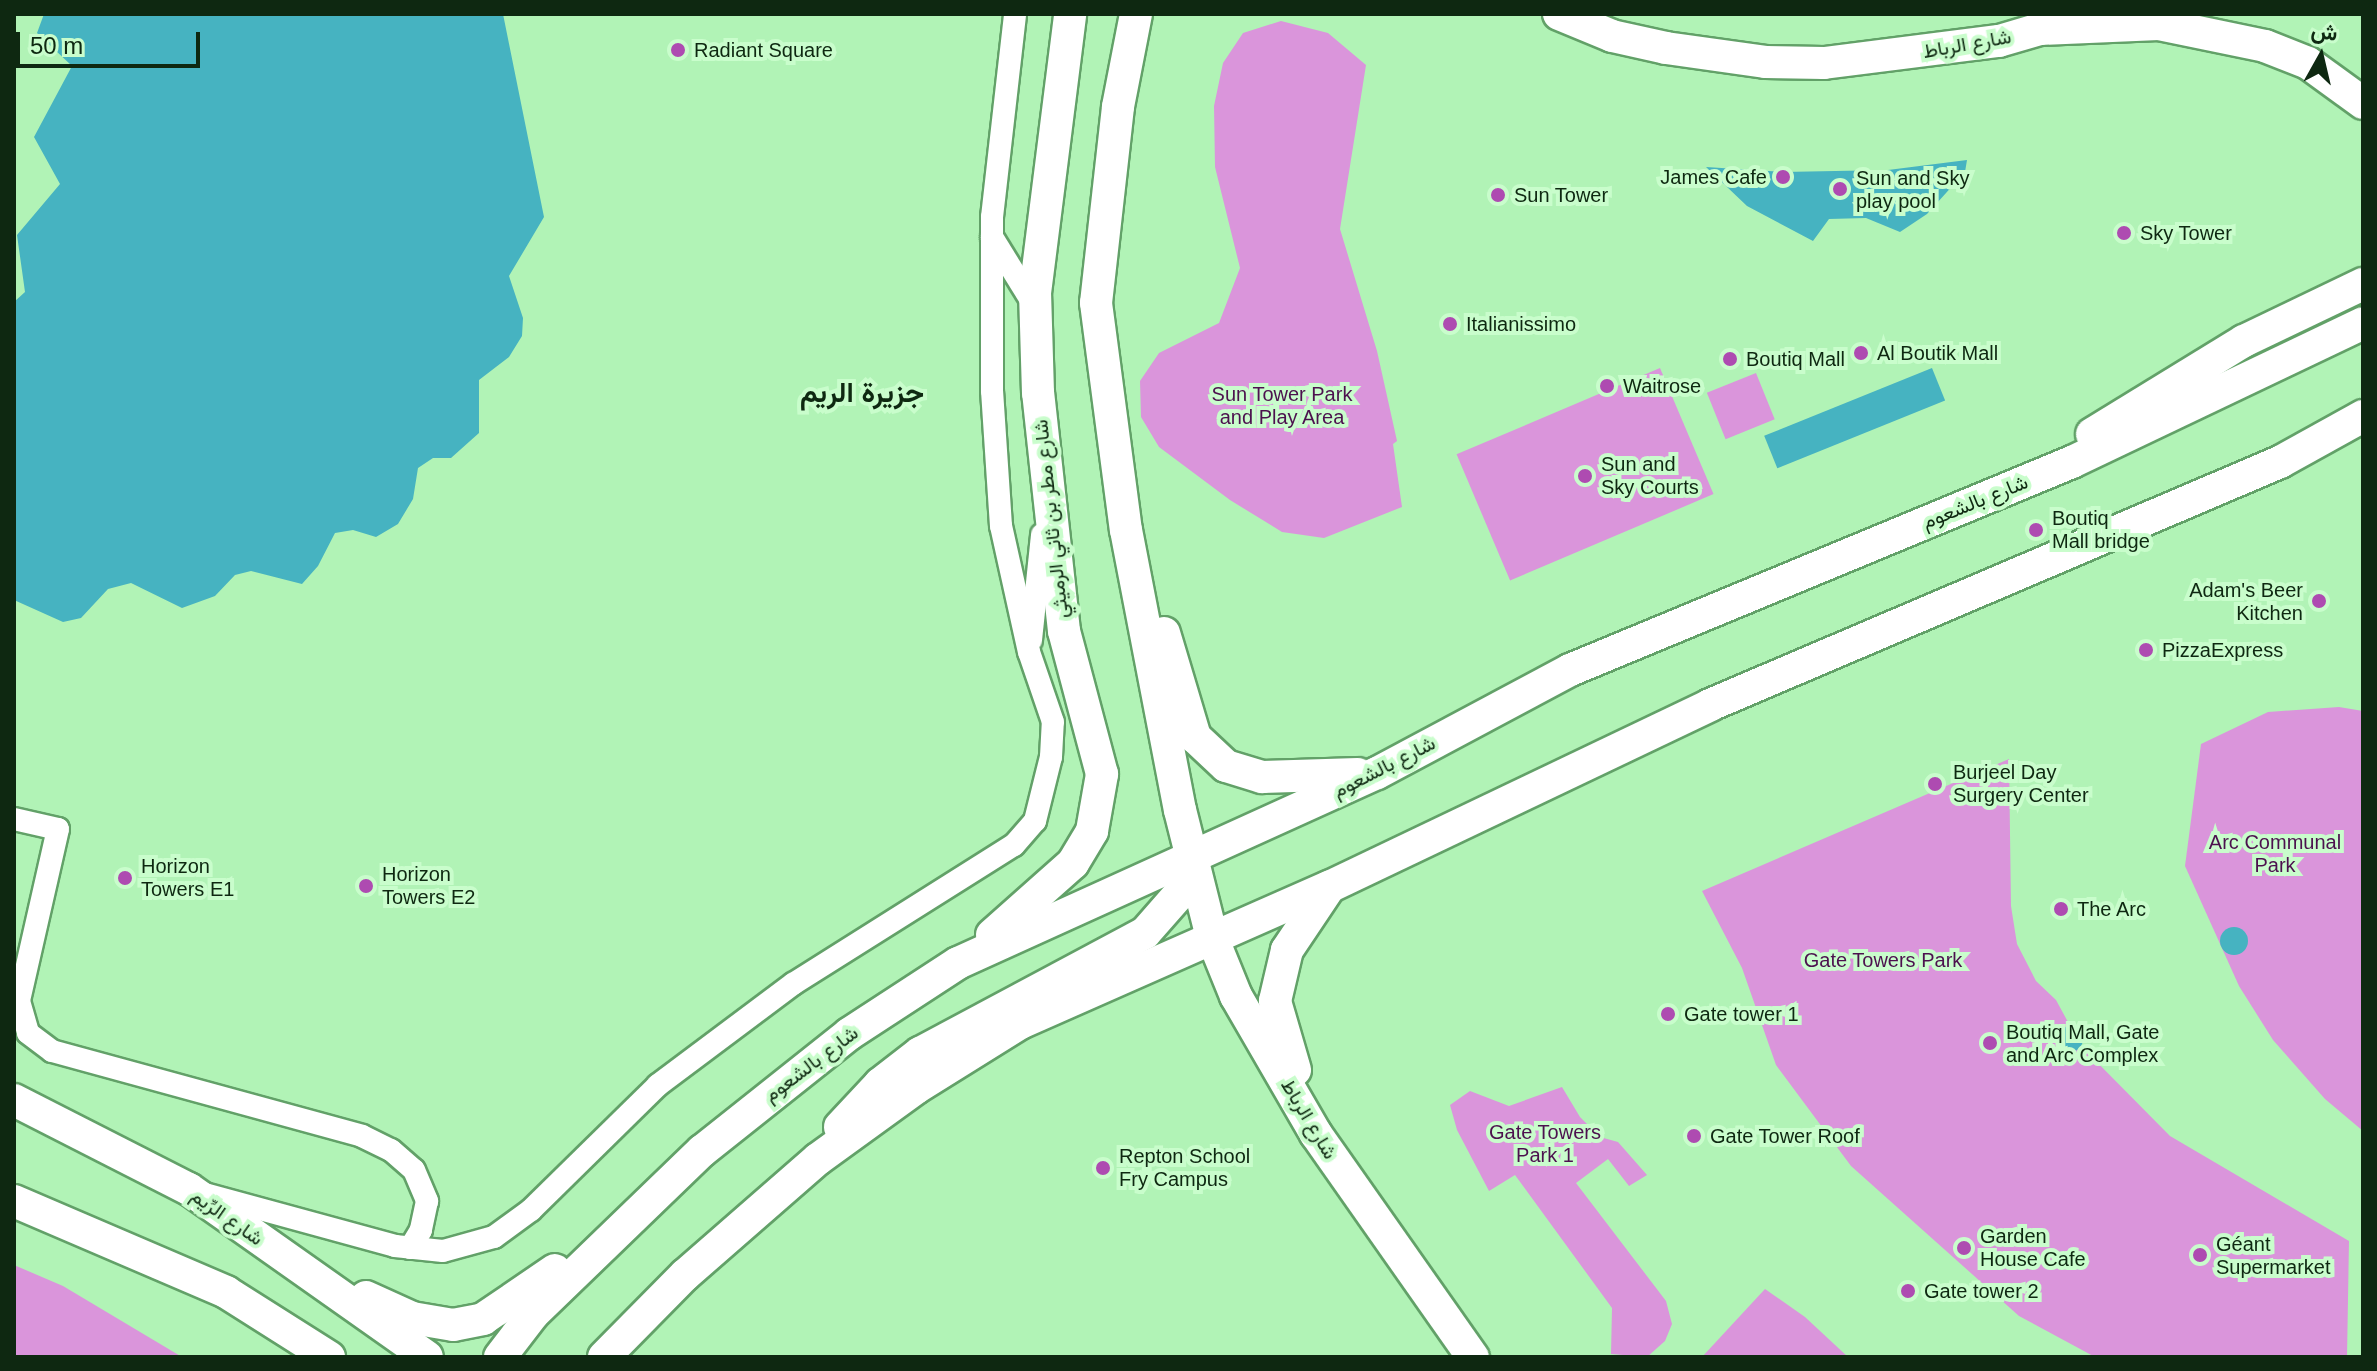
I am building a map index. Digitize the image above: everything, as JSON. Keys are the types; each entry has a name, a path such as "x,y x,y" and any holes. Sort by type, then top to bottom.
{"main road":[{"name":"شارع مطر بن ثاني الرميثي","path":"958,963 1073,863 1096,812 1102,774 1064,631 1046,486 1034,305 1070,14"},
{"name":"شارع الرباط","path":"1559,14 1612,36 1666,48 1809,63 1889,58 2040,29 2159,24 2265,46 2308,63 2363,103"},
{"path":"818,1159 863,1100 920,1053 1145,933 1176,899 1194,857 1155,694 1110,422 1096,303 1118,107 1138,20"},
{"path":"2072,462 2084,440 2112,421 2244,341 2363,284"},
{"name":"شارع بالشعوم","path":"500,1357 533,1314 630,1218 795,1075 958,963 1377,773 1570,670 2072,462 2363,323"},
{"path":"604,1357 685,1275 818,1159 916,1088 1020,1023 1329,887 1710,705 2280,462 2363,416"},
{"path":"1110,422 1172,667 1195,737 1211,755 1242,775 1302,778 1377,773"},
{"name":"شارع الرباط","path":"1194,857 1212,937 1236,996 1316,1134 1473,1357"},
{"path":"1316,1134 1275,1001 1287,950 1329,887"},
{"name":"شارع الرِّيم","path":"14,1100 189,1189 427,1357"},
{"path":"14,1201 226,1292 329,1357"},
{"path":"298,1267 412,1318 453,1325 483,1319 630,1218"},
{"path":"634,1357 685,1275"}],"street":[{"path":"189,1189 410,1248 468,1247 511,1227 658,1085 793,984 1026,834 1042,803 1053,742 1049,705 1029,652 1001,526 992,391 992,237 1015,14"},
{"path":"992,237 1034,305"},
{"path":"1029,652 1046,486"},
{"path":"14,819 58,829 19,1001 28,1033 52,1051 362,1136 391,1150 414,1170 427,1201 421,1230 410,1248"}],"green space":[{"name":"Sun Tower Park and Play Area","path":"1281,21 1328,33 1366,65 1340,229 1377,351 1397,441 1393,444 1402,507 1324,538 1282,532 1230,500 1159,447 1141,417 1140,381 1159,353 1219,323 1240,268 1215,167 1214,106 1223,63 1243,33"},
{"name":"Sun and Sky Courts","path":"1660,368 1714,494 1510,580 1457,454"},
{"path":"1756,373 1775,419 1726,439 1707,393"},
{"name":"Arc Communal Park","path":"2339,707 2363,711 2363,1131 2325,1099 2273,1040 2239,986 2185,866 2201,744 2268,712"},
{"name":"Gate Towers Park","path":"2009,759 2011,906 2017,944 2036,981 2056,1000 2081,1046 2170,1136 2349,1241 2347,1357 2095,1357 2019,1316 1851,1166 1776,1065 1742,968 1702,891"},
{"name":"Gate Towers Park 1","path":"1562,1087 1580,1117 1600,1137 1618,1142 1647,1175 1629,1186 1608,1159 1576,1183 1666,1301 1672,1324 1665,1341 1647,1357 1611,1354 1612,1308 1515,1175 1489,1191 1457,1130 1450,1105 1470,1091 1509,1106"},
{"path":"14,1265 63,1286 182,1357 14,1357"},
{"path":"1765,1289 1805,1317 1848,1357 1702,1357"}],"water":[{"path":"44,14 503,14 544,217 509,276 523,318 522,336 509,357 479,380 479,433 451,458 433,458 418,468 413,499 398,524 376,537 353,530 335,533 318,566 302,584 251,571 235,575 215,596 182,608 131,583 108,589 81,618 63,622 14,600 14,302 25,292 17,235 60,184 34,137 72,66 37,33"},
{"name":"Sun and Sky play pool","path":"1967,160 1965,172 1927,214 1900,232 1866,218 1829,219 1813,241 1747,206 1706,167 1783,172 1888,170"},
{"path":"1932,368 1945,400 1777,468 1764,436"},
{"path":"2234,927 2244,931 2248,941 2244,951 2234,955 2224,951 2220,941 2224,931"},
{"path":"2070,1026 2079,1030 2083,1039 2079,1048 2070,1052 2061,1048 2057,1039 2061,1030"}],"place":[{"name":"Radiant Square","path":"678,50"},
{"name":"James Cafe","path":"1783,177"},
{"name":"Sun and Sky play pool","path":"1840,189"},
{"name":"Sun Tower","path":"1498,195"},
{"name":"Sky Tower","path":"2124,233"},
{"name":"Italianissimo","path":"1450,324"},
{"name":"Al Boutik Mall","path":"1861,353"},
{"name":"Boutiq Mall","path":"1730,359"},
{"name":"Waitrose","path":"1607,386"},
{"name":"Sun and Sky Courts","path":"1585,476"},
{"name":"Boutiq Mall bridge","path":"2036,530"},
{"name":"Adam's Beer Kitchen","path":"2319,601"},
{"name":"PizzaExpress","path":"2146,650"},
{"name":"Burjeel Day Surgery Center","path":"1935,784"},
{"name":"Horizon Towers E1","path":"125,878"},
{"name":"Horizon Towers E2","path":"366,886"},
{"name":"The Arc","path":"2061,909"},
{"name":"Gate tower 1","path":"1668,1014"},
{"name":"Boutiq Mall, Gate and Arc Complex","path":"1990,1043"},
{"name":"Gate Tower Roof","path":"1694,1136"},
{"name":"Repton School Fry Campus","path":"1103,1168"},
{"name":"Garden House Cafe","path":"1964,1248"},
{"name":"Géant Supermarket","path":"2200,1255"},
{"name":"Gate tower 2","path":"1908,1291"}],"district":[{"name":"جزيرة الريم","path":"862,393"}]}
